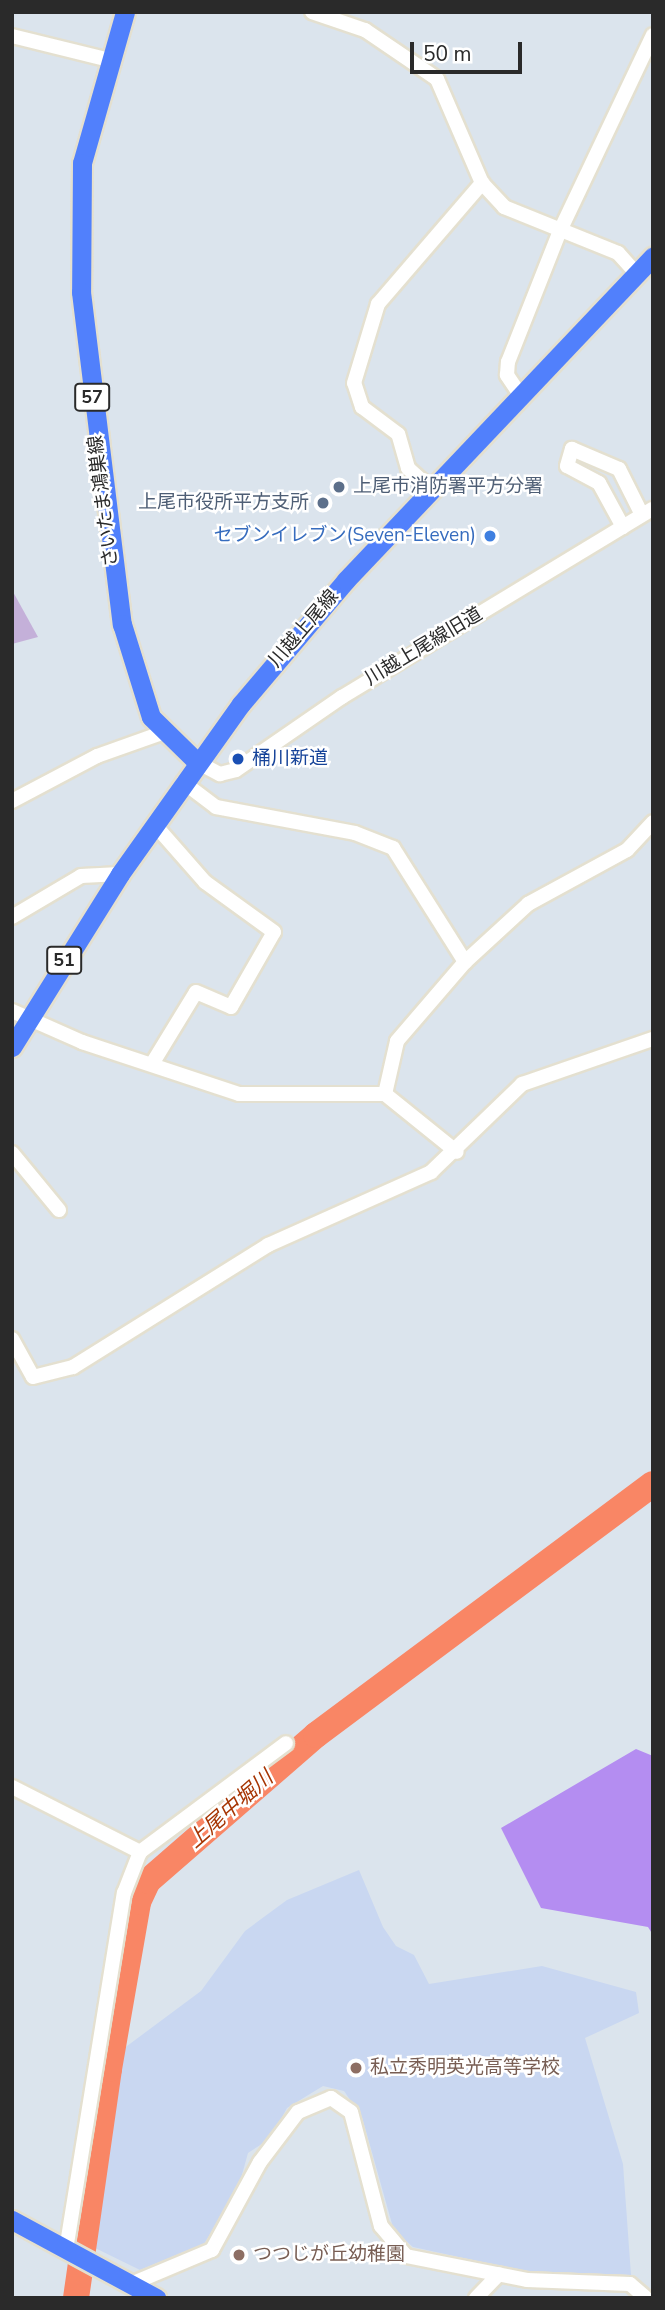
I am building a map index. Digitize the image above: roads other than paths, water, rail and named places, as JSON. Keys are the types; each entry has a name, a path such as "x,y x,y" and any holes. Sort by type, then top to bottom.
{"main road":[{"name":"さいたま鴻巣線","path":"125,12 82,163 81,292 122,624 145,705 162,733 197,762"},
{"name":"川越上尾線","path":"12,1047 20,1016 197,762 291,643 519,393 634,271 653,256"},
{"path":"12,2220 156,2298"}],"street":[{"path":"312,12 365,30 437,79 482,183 504,207 559,233 618,254 634,271"},
{"path":"519,393 507,375 508,362 559,233 653,35"},
{"path":"12,36 110,60"},
{"path":"431,489 408,468 398,434 362,407 354,383 378,304 482,183"},
{"path":"623,527 600,483 567,466 572,449 619,469 648,512"},
{"name":"川越上尾線旧道","path":"197,762 220,774 236,770 342,697 648,512"},
{"path":"12,801 97,756 162,733"},
{"path":"183,782 216,807 355,833 393,848 465,962"},
{"path":"385,1094 397,1041 465,962 528,904 627,850 653,822"},
{"path":"152,1064 196,992 231,1007 274,932 205,882 155,825"},
{"path":"12,917 81,876 120,874"},
{"path":"20,1016 239,1094 385,1094 457,1152"},
{"path":"12,1339 33,1377 73,1367 268,1245 411,1182 457,1152 522,1084 653,1038"},
{"path":"12,1153 59,1210"},
{"path":"77,2256 124,1893 140,1852 286,1743"},
{"path":"12,1787 140,1852"},
{"path":"131,2284 212,2250 260,2162 298,2112 331,2098 351,2112 381,2226 405,2256 499,2274 630,2284 645,2297 653,2288"},
{"path":"476,2298 499,2274"}],"waterway":[{"name":"上尾中堀川","path":"76,2298 109,2069 138,1902 148,1881 316,1735 653,1484"}],"place":[{"name":"上尾市消防署平方分署","path":"339,487"},
{"name":"上尾市役所平方支所","path":"323,503"},
{"name":"セブンイレブン(Seven-Eleven)","path":"490,536"},
{"name":"桶川新道","path":"238,759"},
{"name":"私立秀明英光高等学校","path":"356,2068"},
{"name":"つつじが丘幼稚園","path":"239,2255"}]}
